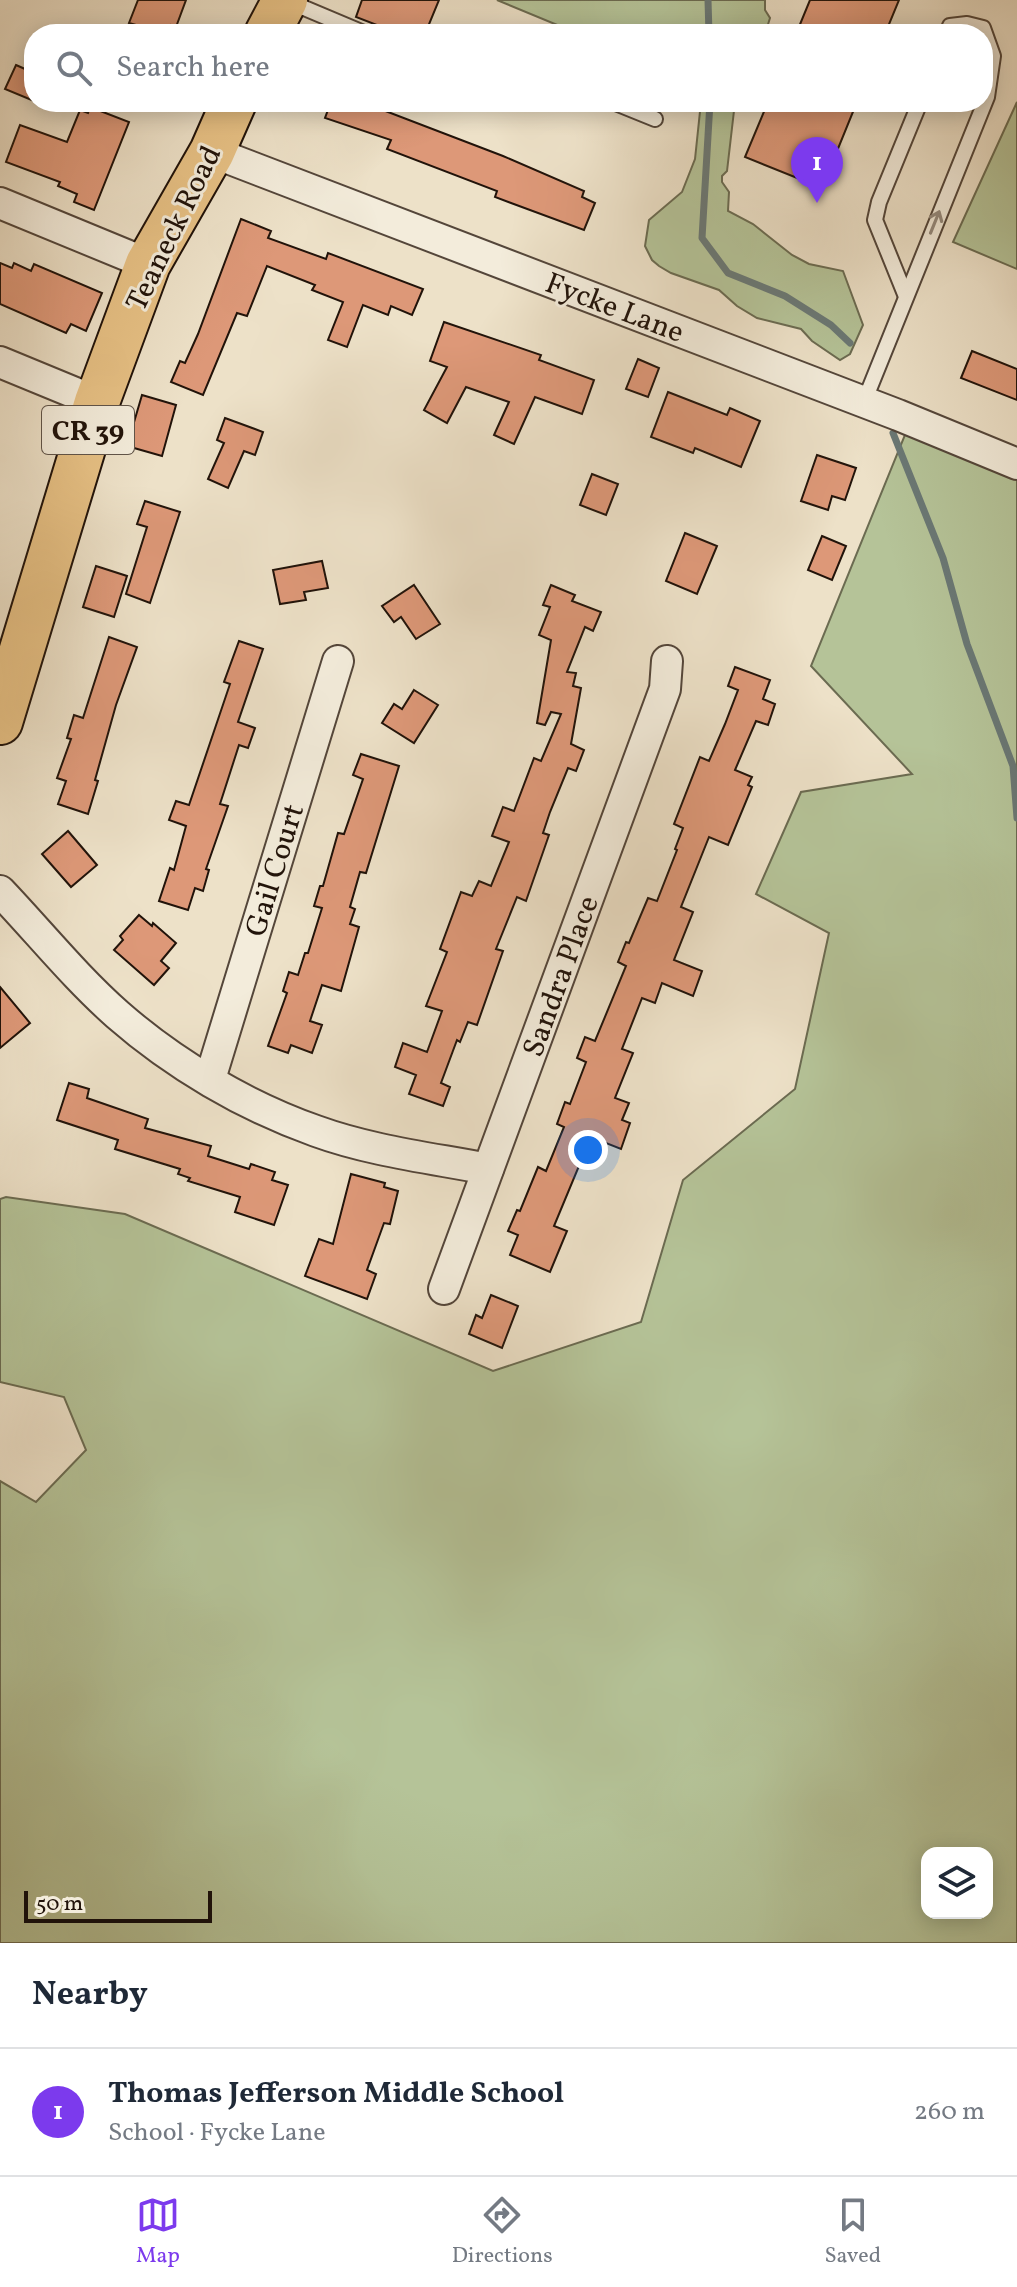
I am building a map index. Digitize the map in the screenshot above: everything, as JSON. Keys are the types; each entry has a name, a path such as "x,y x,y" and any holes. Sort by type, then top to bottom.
{"main road":[{"path":"273,24 286,0"},
{"name":"Teaneck Road","path":"0,722 97,402 148,264 212,152 230,112"}],"street":[{"name":"Fycke Lane","path":"212,152 864,402 1017,464"},
{"path":"0,203 148,264"},
{"path":"0,362 97,402"},
{"name":"Gail Court","path":"210,1079 338,661"},
{"name":"Sandra Place","path":"444,1289 665,689 667,661"},
{"path":"0,891 115,1012 153,1044 257,1107 317,1132 371,1147 488,1169"}],"lane":[{"path":"286,0 342,24"},
{"path":"638,112 655,119"},
{"path":"905,294 875,220 879,202 916,112"},
{"path":"864,402 981,112"}],"green space":[{"path":"497,0 765,0 765,10 770,18 768,24 555,24"},
{"path":"1017,102 1017,269 953,242"},
{"path":"700,112 734,112 727,171 722,176 722,182 729,192 728,211 753,224 792,255 809,264 843,271 863,325 850,354 840,360 812,341 801,329 757,318 719,290 671,273 652,260 645,246 649,220 682,192 695,159"},
{"path":"911,420 1017,464 1017,1943 0,1943 0,1481 36,1502 86,1450 64,1397 0,1382 0,1199 6,1197 125,1214 493,1371 641,1322 683,1180 795,1089 829,933 756,894 801,792 912,774 811,666"}],"building":[{"path":"138,0 186,0 177,24 129,23"},
{"path":"362,0 439,0 429,24 374,24 356,17"},
{"path":"810,0 899,0 889,24 800,24"},
{"path":"16,65 24,69 24,97 5,89"},
{"path":"79,112 103,112 129,122 94,210 74,202 77,194 58,186 60,182 6,162 20,125 67,142"},
{"path":"327,112 388,112 584,191 582,197 595,203 584,230 495,197 497,191 387,149 391,140 325,118"},
{"path":"764,112 853,112 822,188 745,157"},
{"path":"241,219 271,231 268,238 326,259 328,253 423,289 412,315 391,306 388,315 363,305 347,347 328,340 343,302 312,290 315,285 267,266 247,316 237,313 203,395 171,382 180,361 185,363 198,334"},
{"path":"0,263 12,268 14,263 31,271 34,264 102,293 86,331 71,324 66,333 0,304"},
{"path":"444,322 541,355 539,360 594,380 582,414 535,397 514,444 494,435 509,402 466,387 447,423 424,410 447,367 430,361"},
{"path":"972,351 1017,369 1017,400 961,378"},
{"path":"638,359 659,368 648,397 626,389"},
{"path":"668,392 727,415 730,408 760,421 741,467 695,448 693,453 651,437"},
{"path":"142,395 176,405 162,456 127,446"},
{"path":"225,418 263,432 255,455 244,451 228,488 208,479 224,443 217,440"},
{"path":"817,455 856,468 845,500 832,496 828,510 801,501"},
{"path":"592,474 618,484 606,515 580,505"},
{"path":"145,501 180,512 150,603 126,594 147,527 137,524"},
{"path":"685,533 717,546 697,594 666,581"},
{"path":"822,536 846,546 832,580 808,570"},
{"path":"322,561 328,588 304,592 306,600 280,604 273,570"},
{"path":"96,566 127,576 114,617 83,607"},
{"path":"414,585 440,624 416,639 401,617 394,622 382,606"},
{"path":"551,585 575,595 572,601 601,612 593,631 585,627 567,672 576,673 573,686 581,688 571,744 584,750 576,771 568,768 550,812 543,833 549,835 526,901 517,897 496,949 503,951 477,1025 468,1022 460,1042 457,1040 441,1083 450,1087 443,1106 409,1094 416,1075 395,1067 403,1043 427,1052 442,1011 426,1006 447,952 440,949 461,892 472,896 479,881 491,886 509,842 492,836 503,807 514,811 534,758 541,761 561,714 551,712 545,725 537,723 551,640 539,635 550,607 543,605"},
{"path":"109,637 137,647 116,705 88,814 58,804 66,781 57,778 71,739 67,738 74,715 83,718"},
{"path":"239,641 263,649 238,722 255,728 248,748 239,745 220,804 228,806 206,869 209,870 203,891 195,888 188,910 159,901 170,868 174,870 186,826 169,820 176,801 189,805 230,684 224,682"},
{"path":"735,667 770,680 763,699 775,704 768,725 756,721 735,770 752,777 748,785 752,787 728,845 709,837 681,907 693,912 674,960 702,971 693,996 662,983 655,1003 642,998 622,1049 633,1053 615,1098 629,1103 622,1120 630,1123 621,1149 591,1137 554,1226 567,1231 550,1272 510,1255 518,1235 508,1231 538,1167 546,1171 564,1127 557,1124 565,1102 570,1104 586,1062 577,1058 585,1037 595,1041 626,966 618,962 626,942 629,943 648,898 657,901 683,828 674,824 700,757 709,761 738,690 728,686"},
{"path":"414,690 438,705 414,743 382,723 394,704 402,709"},
{"path":"361,754 399,766 366,873 360,872 350,907 355,909 350,924 359,927 341,991 322,985 310,1021 322,1025 312,1053 291,1045 288,1053 268,1046 287,993 283,991 289,972 298,975 305,953 308,953 322,908 314,906 320,886 323,886 338,833 344,834 363,779 353,775"},
{"path":"68,831 97,865 71,887 42,854"},
{"path":"139,915 176,943 161,961 169,968 154,985 114,950 123,940 120,936"},
{"path":"0,987 30,1023 0,1048"},
{"path":"69,1083 89,1089 87,1098 148,1119 145,1128 211,1146 208,1156 249,1169 251,1164 275,1172 272,1180 288,1185 274,1225 235,1212 240,1197 188,1181 190,1178 178,1174 180,1169 115,1149 118,1140 57,1120"},
{"path":"351,1174 385,1183 384,1187 398,1191 390,1224 384,1223 367,1270 376,1274 367,1299 305,1276 319,1239 333,1244"},
{"path":"491,1295 518,1306 502,1348 469,1334 476,1315 482,1318"}],"waterway":[{"path":"708,0 709,24"},
{"path":"709,112 702,238 728,273 785,296 831,325 850,343"},
{"path":"893,433 943,558 967,644 1013,766 1017,818"}],"place":[{"name":"Thomas Jefferson Middle School","path":"817,203"}]}
